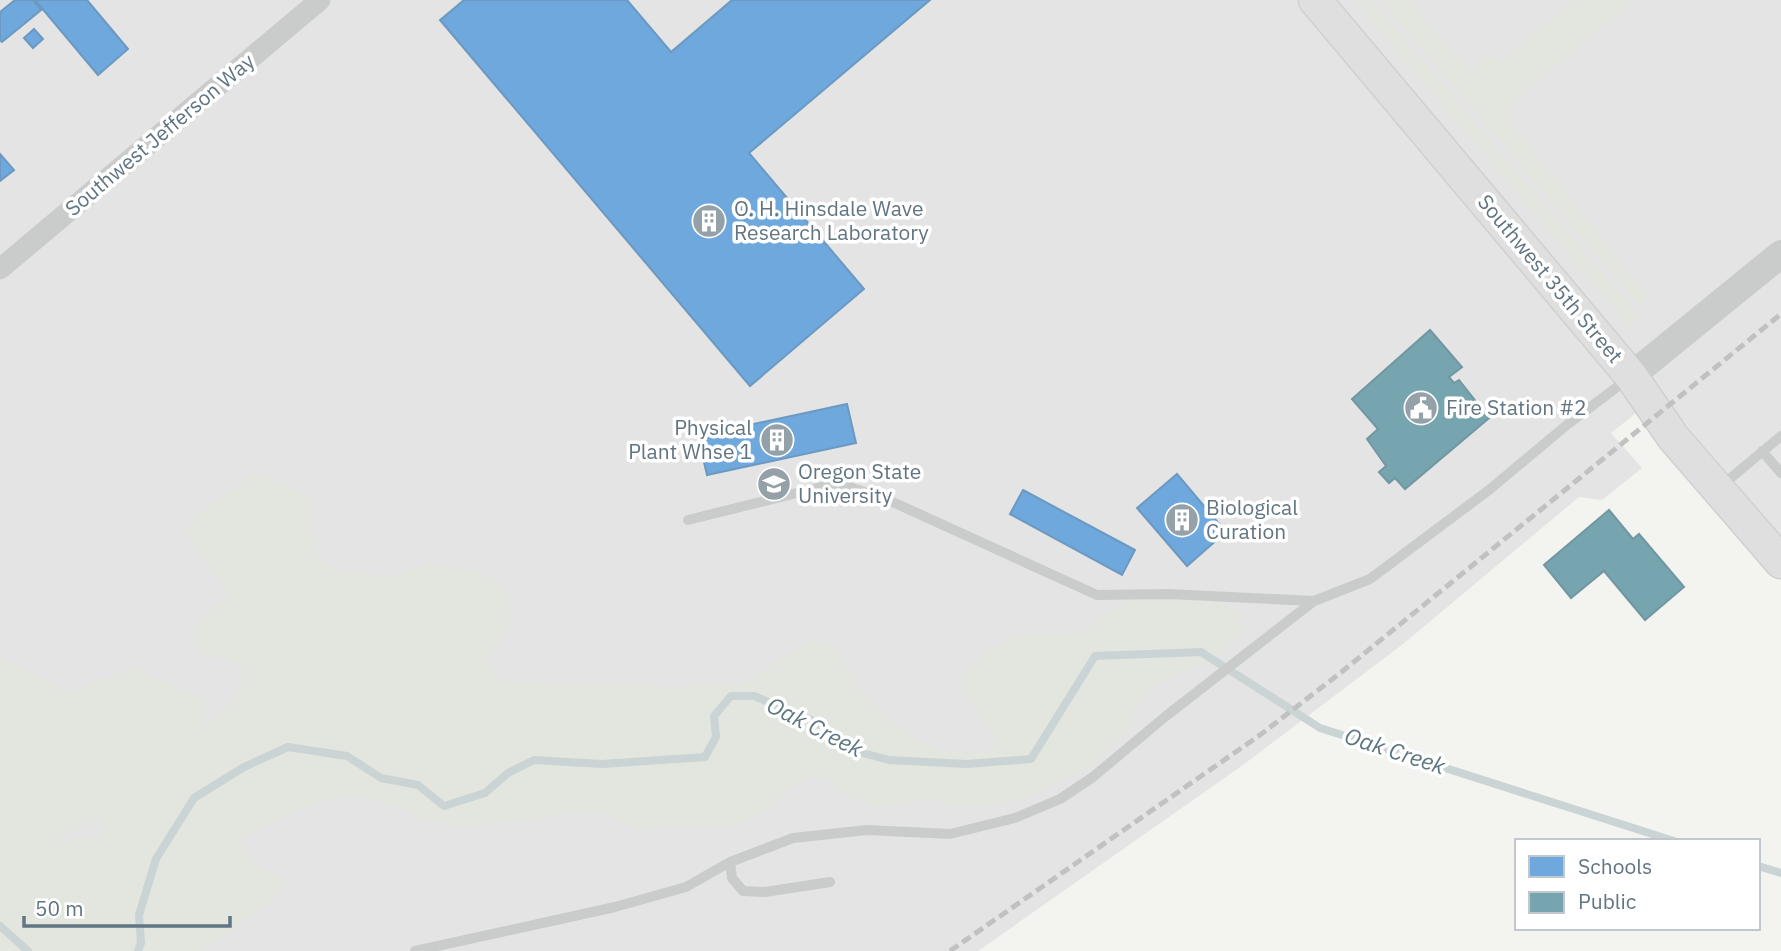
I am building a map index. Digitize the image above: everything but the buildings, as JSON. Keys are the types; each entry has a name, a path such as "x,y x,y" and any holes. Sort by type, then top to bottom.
{"main road":[{"name":"Southwest 35th Street","path":"1315,0 1631,376 1674,436 1781,562"}],"street":[{"name":"Southwest Jefferson Way","path":"0,269 320,0"},
{"path":"1631,376 1781,254"}],"lane":[{"path":"415,951 615,907 686,887 730,862 793,838 867,831 950,834 1015,818 1060,799 1093,777 1166,716 1314,601 1370,579 1489,490 1631,376"},
{"path":"1718,489 1781,436"},
{"path":"1762,451 1781,473"},
{"path":"688,520 837,483 886,499 1097,595 1183,594 1314,601"},
{"path":"730,862 732,878 743,891 765,892 830,882"}],"shaded area":[{"name":"Oregon State University","path":"0,0 1781,0 1781,536 1660,394 1611,433 1642,468 1602,500 1579,497 1403,644 1243,765 978,951 0,951"},
{"path":"1354,0 1371,0 1640,318 1630,327"},
{"path":"1381,0 1408,0 1470,73 1492,53 1501,62 1574,0 1634,0 1507,106 1508,121 1647,297 1639,305"},
{"path":"252,476 268,478 289,486 308,499 311,531 320,563 335,572 393,576 429,563 473,570 491,577 503,592 510,609 509,629 485,661 498,678 518,683 739,686 812,639 830,644 863,695 910,737 943,751 983,754 997,742 989,724 964,694 961,676 1000,644 1009,640 1028,635 1061,635 1081,631 1130,599 1148,591 1168,588 1198,592 1215,599 1239,615 1242,633 1211,659 1156,685 1141,699 1124,734 1094,762 1077,774 1021,799 1001,804 956,807 936,800 917,799 878,809 840,793 827,780 812,778 793,786 764,811 746,821 728,826 664,826 646,832 610,815 589,812 462,827 440,823 362,796 340,797 317,803 256,829 240,840 248,861 284,878 274,899 201,951 0,951 0,658 67,693 132,668 205,698 204,727 230,702 241,686 242,668 224,659 204,655 198,644 198,621 209,610 228,600 223,582 208,568 186,534 194,517","holes":["105,817 101,836 48,843"]}],"waterway":[{"name":"Oak Creek","path":"138,951 141,943 139,915 156,859 194,798 244,767 288,747 347,756 381,778 418,785 444,806 485,793 508,773 534,760 602,764 705,757 716,737 714,716 731,696 754,696 818,723 848,749 889,760 967,764 1031,759 1095,656 1201,652 1320,728 1668,839"},
{"name":"Oak Creek","path":"1760,867 1781,873"},
{"name":"Oak Creek","path":"0,926 28,951"}],"railway":[{"path":"950,951 1260,735 1339,674 1781,314"}],"place":[{"name":"O. H. Hinsdale Wave Research Laboratory","path":"709,221"},
{"name":"Fire Station #2","path":"1421,408"},
{"name":"Physical Plant Whse 1","path":"777,440"},
{"name":"Oregon State University","path":"774,484"},
{"name":"Biological Curation","path":"1182,520"}]}
